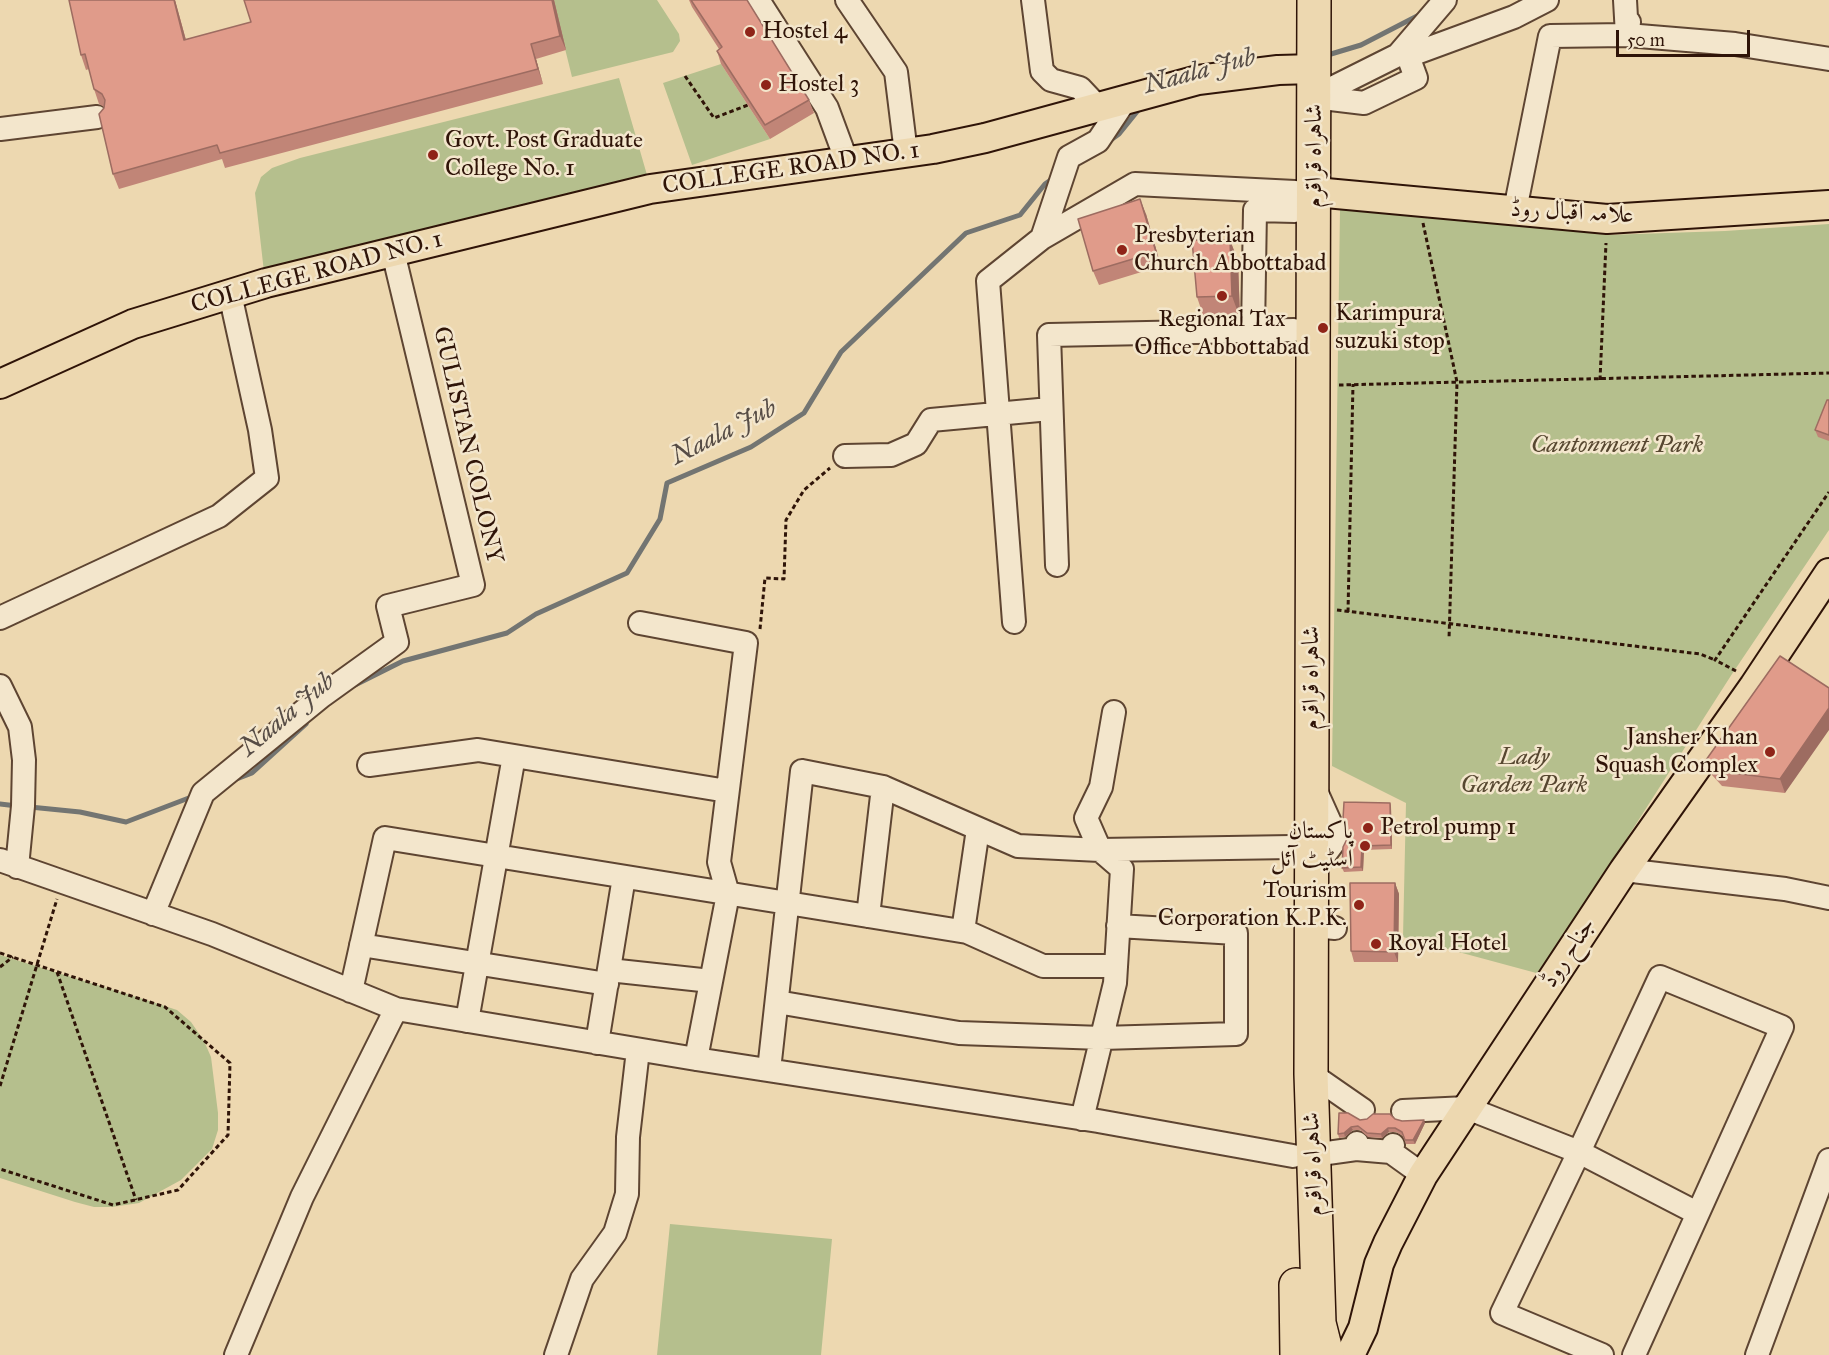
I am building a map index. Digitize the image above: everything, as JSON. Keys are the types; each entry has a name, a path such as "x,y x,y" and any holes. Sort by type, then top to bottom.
{"highway":[{"name":"شاہراہ قراقرم","path":"1295,0 1308,79"},
{"name":"شاہراہ قراقرم","path":"1314,0 1294,330 1292,847 1303,1156 1319,1323 1327,1355"},
{"name":"شاہراہ قراقرم","path":"1297,1355 1303,1156 1323,927 1312,872 1302,198"}],"main road":[{"name":"COLLEGE ROAD NO. 1","path":"0,384 133,324 266,283 650,189 847,162 985,138 1198,80 1308,79"},
{"name":"علامہ اقبال روڈ","path":"1302,198 1418,201 1607,219 1829,205"},
{"name":"جناح روڈ","path":"1350,1355 1363,1328 1374,1284 1388,1243 1423,1175 1624,870 1754,686 1829,573"}],"street":[{"path":"758,0 827,108 847,162"},
{"path":"847,0 896,72 906,153"},
{"path":"1033,0 1042,71 1051,80 1080,88 1097,106"},
{"path":"1308,79 1398,55 1445,0"},
{"path":"1308,79 1364,103 1416,78 1408,56 1514,16 1546,0"},
{"path":"1625,0 1627,35"},
{"path":"1627,35 1634,0"},
{"path":"1515,210 1550,36 1627,35 1735,44 1829,59"},
{"path":"1042,238 1069,157 1098,141 1126,99"},
{"path":"0,129 97,117"},
{"path":"1014,622 988,281 1042,238 1135,184 1302,198"},
{"path":"1253,331 1255,210 1302,198"},
{"name":"GULISTAN COLONY","path":"153,914 211,787 322,696 397,642 388,606 473,585 393,252"},
{"path":"0,618 219,516 267,478 260,430 230,294"},
{"path":"1057,565 1049,335 1294,330"},
{"path":"845,456 891,454 916,444 931,420 1050,409"},
{"path":"640,623 746,643 719,862 728,894 696,1059"},
{"path":"0,686 20,727 24,760 23,806 8,864 212,934 396,1009 1303,1156 1357,1146 1392,1149 1423,1175"},
{"path":"1082,1119 1115,983 1122,869 1100,850 1086,818 1101,787 1114,712"},
{"path":"369,765 478,750 728,791"},
{"path":"467,1021 514,756"},
{"path":"769,1071 802,771 883,787 1018,846 1100,850 1292,847"},
{"path":"868,916 883,787"},
{"path":"963,931 978,829"},
{"path":"351,991 385,838 963,931 1043,966 1116,966"},
{"path":"1624,870 1785,889 1829,898"},
{"path":"597,1043 624,877"},
{"path":"777,1002 959,1033 1102,1038 1236,1034 1236,933 1118,926"},
{"path":"362,945 478,963 608,977 711,981"},
{"path":"1602,1355 1502,1313 1660,976 1782,1028 1634,1355"},
{"path":"236,1355 302,1197 396,1009"},
{"path":"556,1355 582,1279 615,1233 627,1194 628,1137 638,1050"},
{"path":"1311,1074 1363,1112 1402,1114 1467,1108 1579,1152 1697,1213"},
{"path":"1757,1355 1829,1160"}],"path":[{"path":"685,76 714,118 748,105"},
{"path":"1418,201 1457,382 1449,639"},
{"path":"1600,380 1607,235"},
{"path":"1337,385 1829,373"},
{"path":"1348,612 1353,384"},
{"path":"746,643 760,630 765,578 784,579 786,520 804,490 845,456"},
{"path":"1715,660 1829,492"},
{"path":"1335,610 1700,654 1735,670 1754,686"},
{"path":"0,1086 62,883"},
{"path":"0,953 165,1007 230,1063 228,1135 178,1190 113,1205 0,1169"},
{"path":"0,967 13,957"},
{"path":"57,971 136,1200"}],"green space":[{"path":"553,0 657,0 679,34 680,41 673,52 572,77"},
{"path":"721,64 770,139 692,165 663,83"},
{"path":"619,78 647,175 264,272 255,193 261,177 272,168 300,158"},
{"name":"Cantonment Park","path":"1418,201 1607,235 1725,231 1829,224 1829,530 1732,674 1540,974 1403,937 1406,803 1332,766 1340,210"},
{"path":"0,955 177,1010 191,1022 204,1041 211,1057 218,1130 212,1149 181,1180 139,1203 94,1207 0,1178"},
{"path":"670,1224 832,1239 821,1355 657,1355"}],"building":[{"path":"69,0 174,0 184,40 251,22 244,0 552,0 560,36 531,44 538,69 220,153 217,145 113,174 99,114 104,108 105,100 102,94 94,89 85,54 81,55"},
{"path":"691,0 747,0 809,100 765,125 717,51 722,47"},
{"name":"Presbyterian Church Abbottabad","path":"1140,199 1156,252 1093,271 1078,219"},
{"path":"1192,240 1230,240 1232,296 1197,297"},
{"path":"1827,400 1829,400 1829,435 1815,430"},
{"name":"Jansher Khan Squash Complex","path":"1780,656 1829,688 1829,708 1780,779 1717,771 1706,760"},
{"name":"Petrol pump 1","path":"1344,802 1390,803 1391,845 1362,846 1361,867 1342,868 1343,847 1349,835 1343,819"},
{"name":"Royal Hotel","path":"1350,883 1395,883 1394,952 1351,951"},
{"path":"1339,1113 1348,1113 1360,1120 1367,1119 1373,1114 1390,1114 1402,1121 1424,1120 1413,1140 1405,1140 1402,1132 1395,1128 1388,1128 1381,1134 1367,1133 1358,1126 1338,1134"}],"waterway":[{"name":"Naala Jub","path":"1331,54 1361,45 1423,13"},
{"name":"Naala Jub","path":"1108,142 1119,134 1140,108"},
{"name":"Naala Jub","path":"355,685 403,661 507,633 536,614 627,573 660,519 667,483 751,447 804,413 841,352 966,233 1020,215 1045,184 1055,177"},
{"name":"Naala Jub","path":"234,780 252,773 306,724"},
{"name":"Naala Jub","path":"30,807 80,812 126,822 194,796"},
{"name":"Naala Jub","path":"0,804 17,806"}],"place":[{"name":"Hostel 4","path":"750,32"},
{"name":"Hostel 3","path":"766,85"},
{"name":"Govt. Post Graduate College No. 1","path":"433,155"},
{"name":"Presbyterian Church Abbottabad","path":"1122,250"},
{"name":"Regional Tax Office Abbottabad","path":"1222,296"},
{"name":"Karimpura suzuki stop","path":"1323,328"},
{"name":"Jansher Khan Squash Complex","path":"1770,752"},
{"name":"Petrol pump 1","path":"1368,828"},
{"name":"پاکستان اسٹیٹ آئل","path":"1365,846"},
{"name":"Tourism Corporation K.P.K.","path":"1359,905"},
{"name":"Royal Hotel","path":"1376,944"}],"park label":[{"name":"Lady Garden Park","path":"1524,772"}]}
